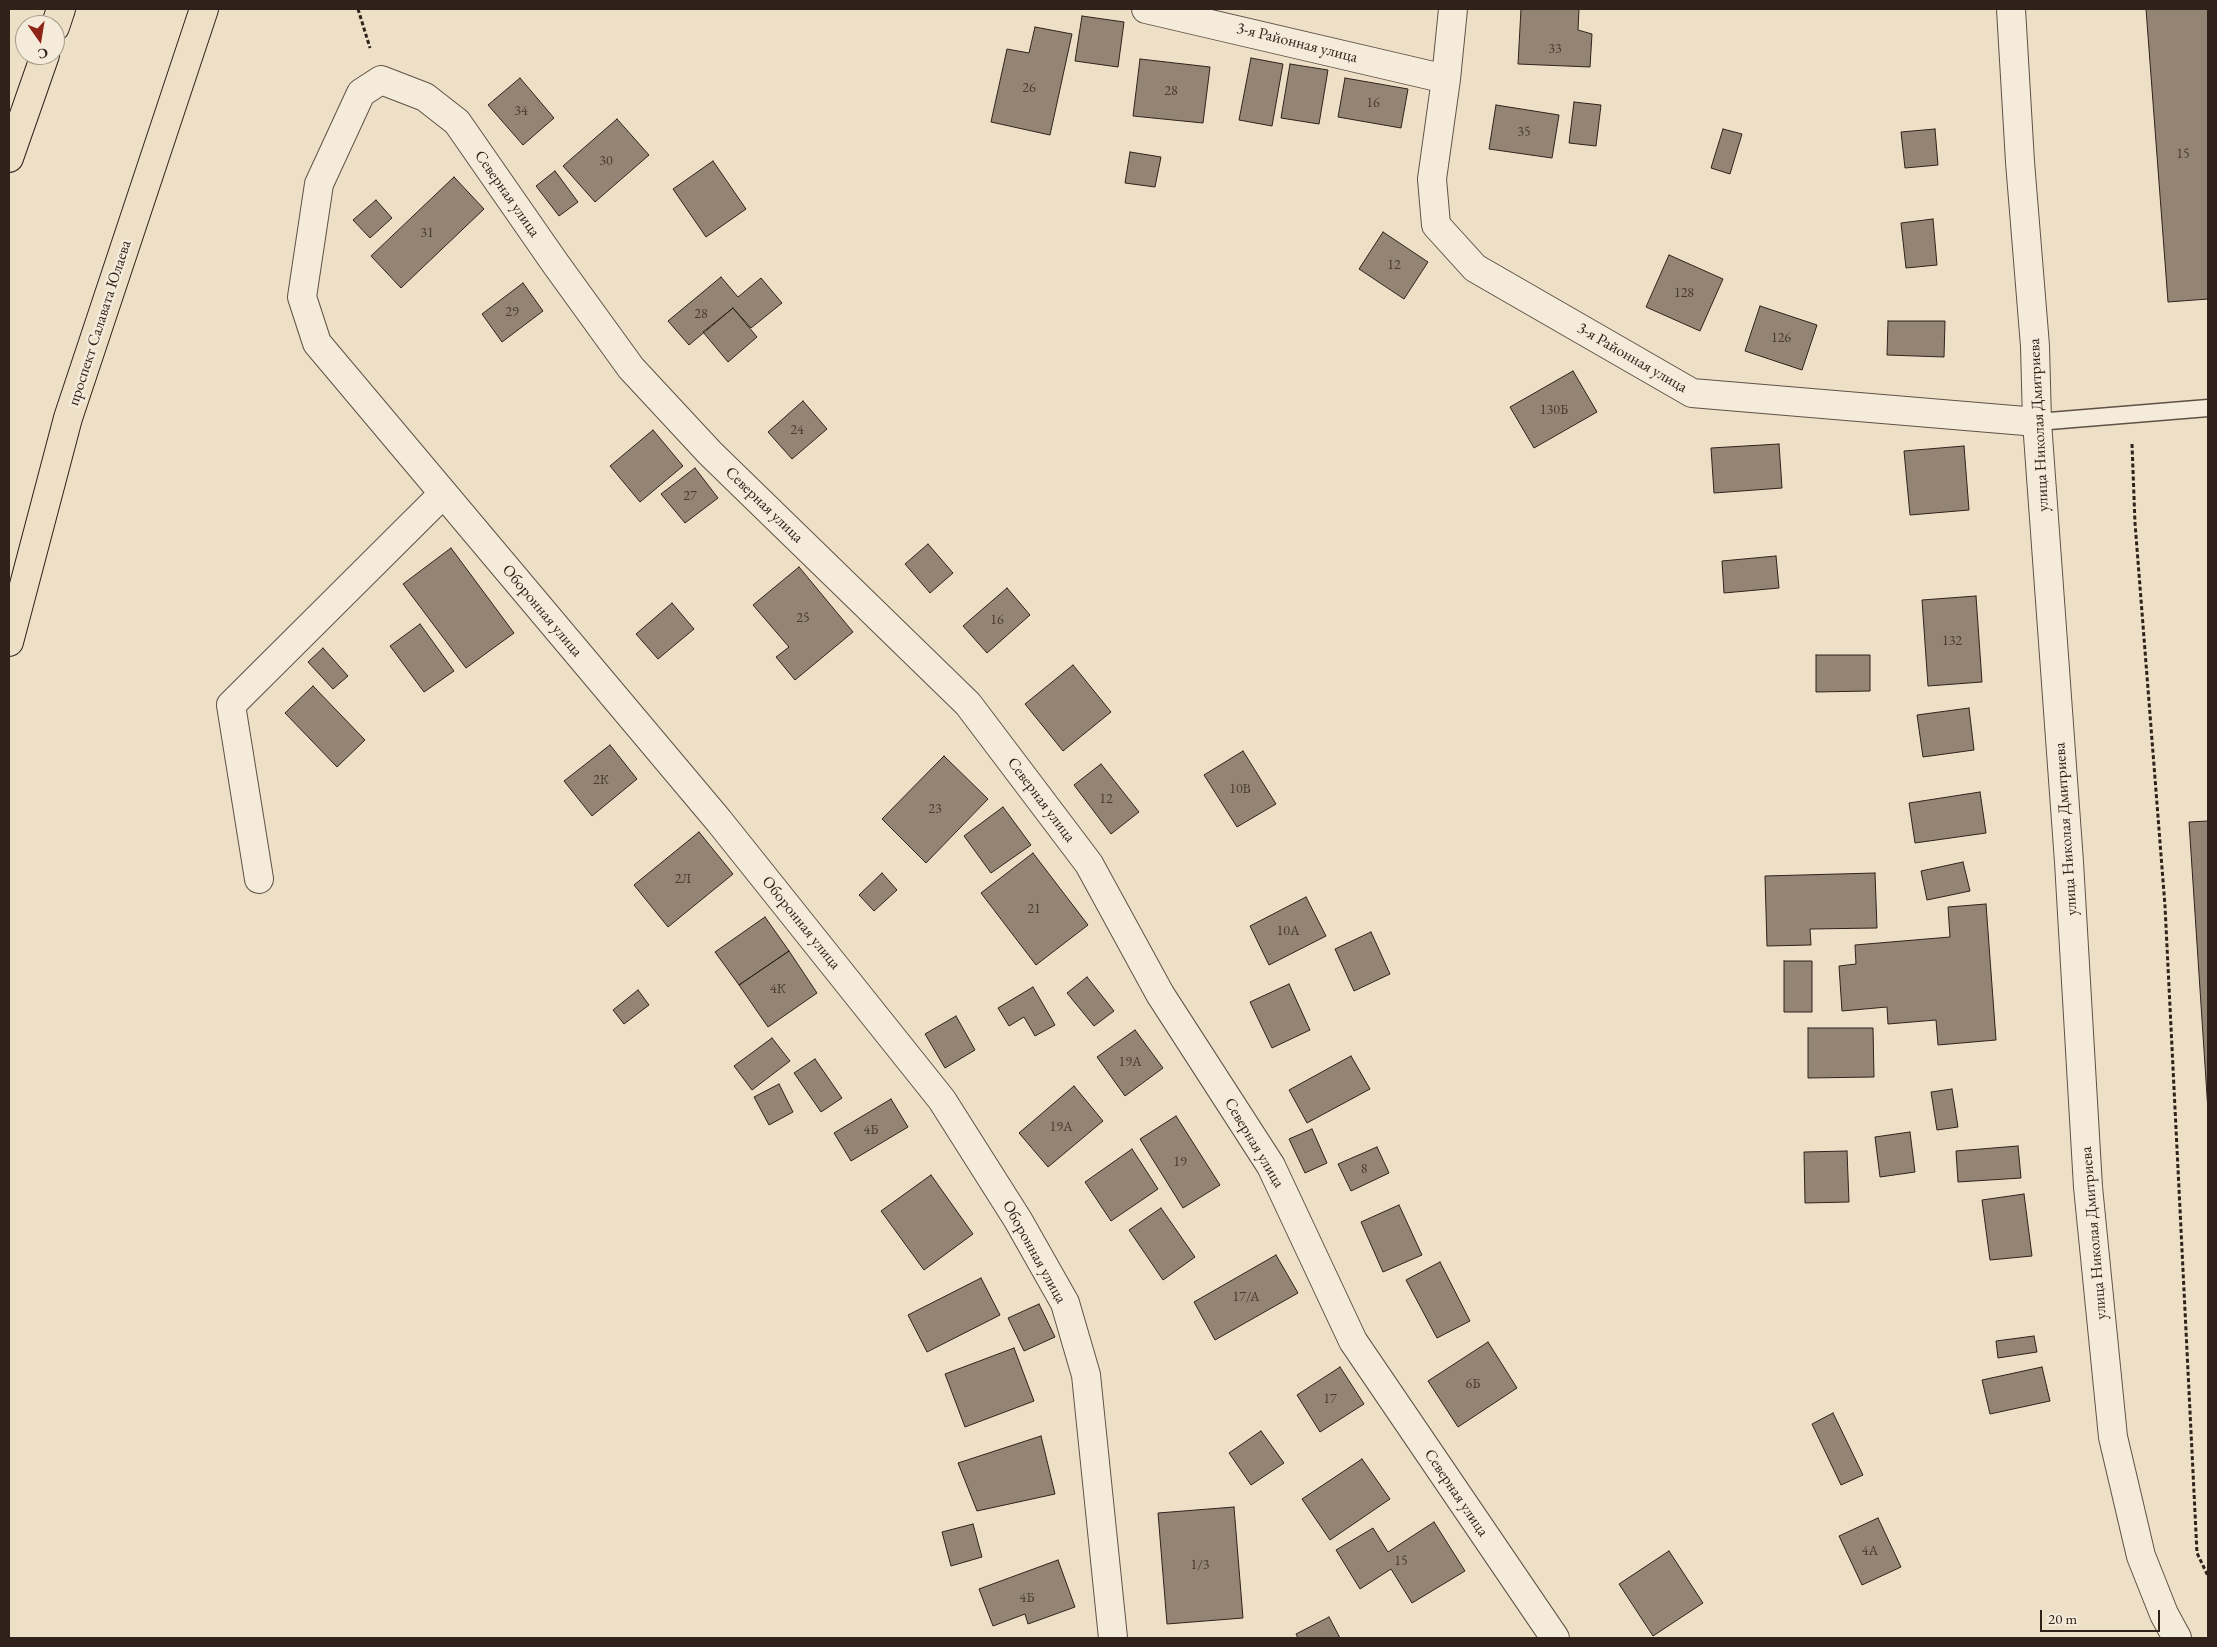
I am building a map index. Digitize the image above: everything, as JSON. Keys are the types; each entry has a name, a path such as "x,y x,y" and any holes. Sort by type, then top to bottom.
{"main road":[{"name":"проспект Салавата Юлаева","path":"9,642 68,418 204,9"},
{"path":"9,158 42,65"}],"street":[{"name":"3-я Районная улица","path":"1146,9 1446,79"},
{"name":"3-я Районная улица","path":"1453,9 1446,79 1432,179 1436,224 1476,268 1692,393 2037,422"},
{"name":"улица Николая Дмитриева","path":"2011,9 2020,162 2035,346 2037,422 2068,852 2088,1187 2113,1437 2141,1556 2164,1614 2177,1638"},
{"name":"Оборонная улица","path":"381,80 361,93 319,184 302,297 317,343 719,821 936,1092 1018,1220 1065,1303 1086,1375 1113,1638"},
{"name":"Северная улица","path":"381,80 425,97 457,122 631,368 710,453 968,704 1089,864 1160,994 1271,1166 1353,1341 1555,1638"},
{"path":"259,879 231,704 443,494"}],"lane":[{"path":"2037,422 2208,408"}],"path":[{"path":"358,9 381,80"},
{"path":"2131,413 2135,523 2165,906 2197,1553 2208,1576"}],"building":[{"path":"1521,9 1579,9 1578,30 1592,34 1590,67 1518,64"},
{"path":"2146,9 2208,9 2208,299 2168,302"},
{"path":"1082,16 1124,22 1118,67 1075,61"},
{"path":"1035,27 1072,34 1050,135 991,122 1007,49 1029,53"},
{"path":"1251,58 1283,64 1272,126 1239,120"},
{"path":"1140,59 1210,67 1203,123 1133,116"},
{"path":"1290,64 1328,70 1319,124 1281,118"},
{"path":"520,78 554,118 523,145 488,105"},
{"path":"1345,78 1408,89 1401,128 1338,117"},
{"path":"1574,102 1601,105 1596,146 1569,143"},
{"path":"1496,105 1559,115 1552,158 1489,149"},
{"path":"617,119 649,155 595,202 563,166"},
{"path":"1723,129 1742,134 1730,174 1711,168"},
{"path":"1935,129 1938,165 1905,168 1901,132"},
{"path":"1130,152 1161,157 1155,187 1125,183"},
{"path":"713,161 746,209 706,237 673,189"},
{"path":"555,171 578,202 559,216 536,186"},
{"path":"454,177 484,209 401,288 371,256"},
{"path":"376,200 392,218 370,238 353,220"},
{"path":"1933,219 1937,265 1906,268 1901,223"},
{"path":"1383,232 1428,262 1404,299 1359,269"},
{"path":"1669,255 1723,279 1700,331 1646,307"},
{"path":"721,277 738,297 761,278 782,303 751,328 733,308 689,345 668,321"},
{"path":"523,283 543,311 502,342 482,314"},
{"path":"1760,306 1817,325 1802,370 1745,351"},
{"path":"733,308 757,337 728,362 703,332"},
{"path":"1888,321 1945,321 1944,357 1887,355"},
{"path":"1573,371 1597,412 1534,448 1510,407"},
{"path":"803,401 827,429 792,459 768,432"},
{"path":"653,430 683,466 640,502 610,466"},
{"path":"1779,444 1782,488 1714,493 1711,448"},
{"path":"1964,446 1969,510 1910,515 1904,451"},
{"path":"695,468 718,498 685,523 661,494"},
{"path":"928,544 953,573 930,593 905,564"},
{"path":"451,548 514,633 466,668 403,584"},
{"path":"1776,556 1779,588 1724,593 1722,561"},
{"path":"799,567 853,632 795,680 776,657 789,647 753,605"},
{"path":"1007,588 1030,615 987,653 963,626"},
{"path":"1976,596 1982,682 1928,686 1922,600"},
{"path":"672,603 694,629 658,659 636,634"},
{"path":"420,624 454,671 424,692 390,646"},
{"path":"323,648 348,676 333,689 308,662"},
{"path":"1816,655 1870,655 1870,691 1816,692"},
{"path":"1073,665 1111,712 1063,751 1025,704"},
{"path":"313,686 365,740 337,767 285,713"},
{"path":"1969,708 1974,750 1923,757 1917,715"},
{"path":"610,745 637,779 592,816 564,781"},
{"path":"1243,751 1276,804 1237,827 1204,775"},
{"path":"944,756 988,799 926,863 882,819"},
{"path":"1101,764 1139,812 1111,834 1074,785"},
{"path":"1980,792 1986,833 1915,843 1909,803"},
{"path":"1003,807 1031,845 991,873 964,836"},
{"path":"2208,821 2208,1111 2189,822"},
{"path":"699,832 733,874 668,927 634,885"},
{"path":"1033,853 1088,925 1036,965 981,893"},
{"path":"1963,862 1970,891 1927,900 1921,871"},
{"path":"882,873 897,890 874,911 859,895"},
{"path":"1875,873 1877,928 1810,929 1811,945 1767,946 1765,876"},
{"path":"1306,897 1326,936 1269,965 1250,926"},
{"path":"1986,904 1996,1040 1938,1045 1936,1020 1888,1024 1887,1007 1842,1011 1839,966 1856,964 1855,945 1950,937 1948,907"},
{"path":"765,917 789,951 739,985 715,952"},
{"path":"1371,932 1390,974 1354,991 1335,949"},
{"path":"789,951 817,993 768,1027 739,985"},
{"path":"1784,961 1812,961 1812,1012 1784,1012"},
{"path":"1087,977 1114,1011 1094,1026 1067,993"},
{"path":"1289,984 1310,1030 1272,1048 1250,1002"},
{"path":"1033,987 1055,1025 1035,1036 1024,1017 1009,1026 998,1008"},
{"path":"638,990 649,1005 624,1024 613,1010"},
{"path":"956,1016 975,1050 945,1068 925,1034"},
{"path":"1808,1028 1873,1028 1874,1077 1808,1078"},
{"path":"1135,1030 1163,1068 1125,1096 1097,1057"},
{"path":"772,1038 790,1061 752,1090 734,1066"},
{"path":"1351,1056 1370,1089 1307,1123 1289,1090"},
{"path":"815,1059 842,1098 821,1112 794,1073"},
{"path":"779,1084 793,1112 769,1125 754,1097"},
{"path":"1074,1086 1103,1121 1048,1167 1019,1133"},
{"path":"1952,1089 1958,1127 1937,1130 1931,1092"},
{"path":"891,1099 908,1127 851,1161 834,1133"},
{"path":"1176,1116 1220,1185 1183,1208 1140,1139"},
{"path":"1312,1129 1327,1163 1305,1173 1289,1139"},
{"path":"1910,1132 1915,1172 1880,1177 1875,1137"},
{"path":"2018,1146 2021,1178 1958,1182 1956,1151"},
{"path":"1377,1147 1389,1173 1351,1191 1338,1164"},
{"path":"1132,1149 1158,1189 1111,1221 1085,1182"},
{"path":"1847,1151 1849,1202 1805,1203 1804,1152"},
{"path":"931,1175 973,1234 924,1270 881,1211"},
{"path":"2024,1194 2032,1256 1990,1260 1982,1200"},
{"path":"1399,1205 1422,1255 1383,1272 1361,1222"},
{"path":"1161,1208 1195,1257 1163,1280 1129,1230"},
{"path":"1276,1255 1298,1293 1215,1340 1194,1302"},
{"path":"1440,1262 1470,1321 1437,1338 1406,1280"},
{"path":"981,1278 1000,1315 927,1352 908,1315"},
{"path":"1039,1304 1055,1337 1024,1351 1008,1318"},
{"path":"2034,1336 2037,1352 1998,1358 1996,1341"},
{"path":"1488,1342 1517,1388 1458,1427 1428,1381"},
{"path":"1014,1348 1034,1401 965,1427 945,1374"},
{"path":"1340,1367 1364,1404 1320,1432 1297,1395"},
{"path":"2042,1367 2050,1401 1990,1414 1982,1380"},
{"path":"1833,1413 1863,1475 1841,1485 1812,1424"},
{"path":"1261,1431 1284,1463 1251,1485 1229,1453"},
{"path":"1041,1436 1055,1494 977,1511 958,1463"},
{"path":"1362,1459 1390,1499 1330,1540 1302,1499"},
{"path":"1234,1507 1243,1618 1167,1624 1158,1513"},
{"path":"1878,1518 1901,1567 1862,1585 1839,1536"},
{"path":"1434,1522 1465,1571 1412,1603 1391,1569 1360,1589 1336,1550 1373,1528 1388,1552"},
{"path":"973,1524 982,1557 951,1566 942,1532"},
{"path":"1669,1551 1703,1603 1653,1636 1619,1584"},
{"path":"1058,1560 1075,1607 1028,1624 1025,1614 993,1626 979,1589"},
{"path":"1329,1617 1340,1638 1298,1638 1296,1634"}]}
